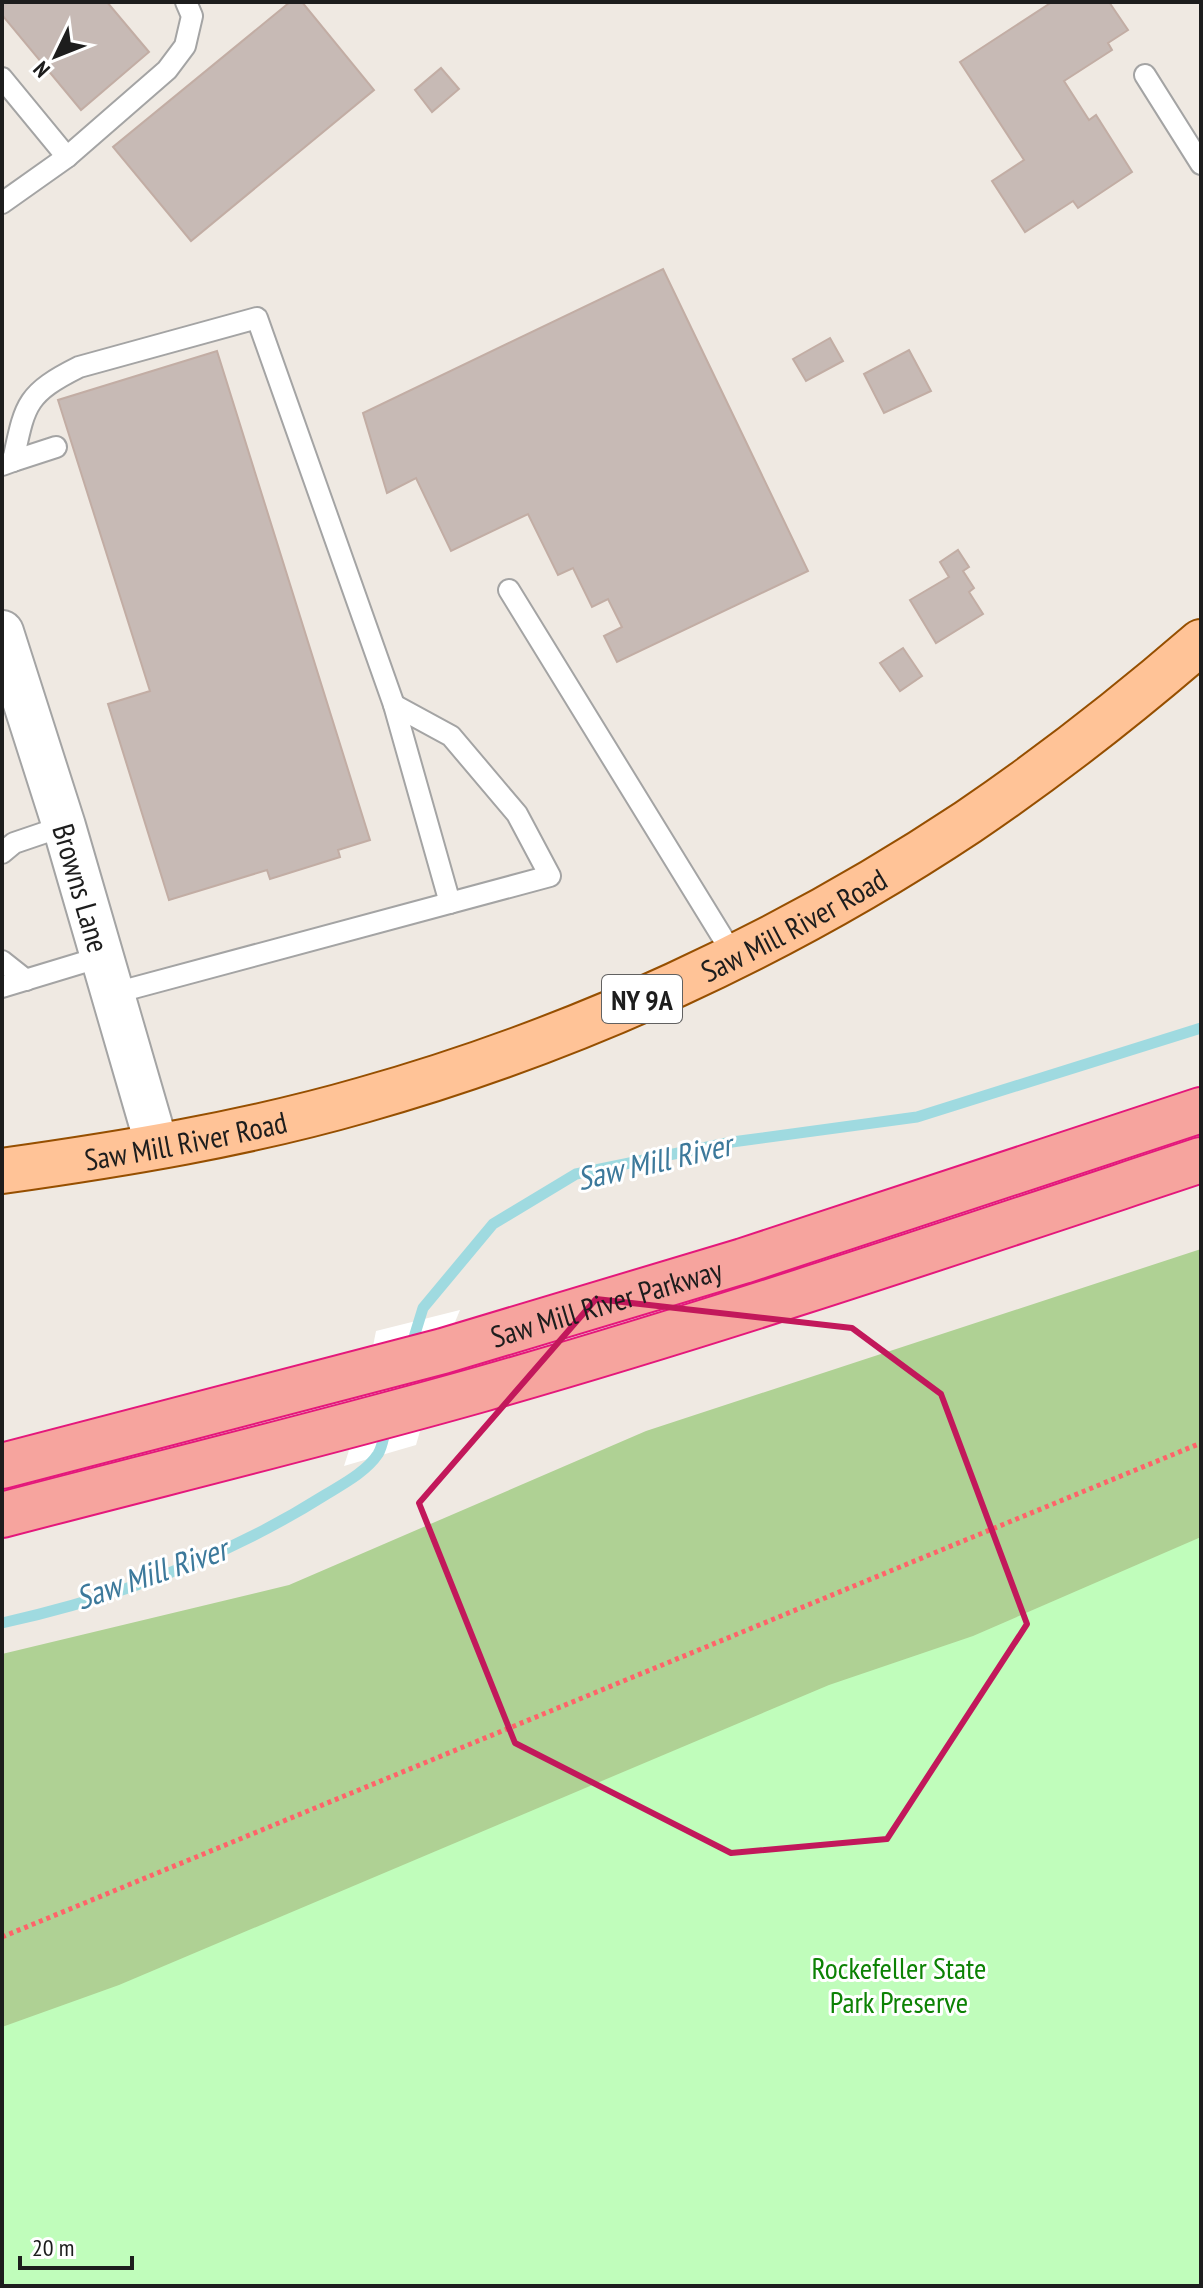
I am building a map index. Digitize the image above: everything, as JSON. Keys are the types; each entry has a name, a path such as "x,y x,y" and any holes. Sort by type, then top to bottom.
{"highway":[{"name":"Saw Mill River Parkway","path":"2,1466 443,1351 743,1261 1201,1110"},
{"name":"Saw Mill River Parkway","path":"2,1515 427,1404 743,1310 1201,1160"}],"main road":[{"name":"Saw Mill River Road","path":"2,1171 157,1146 360,1101 490,1060 612,1012 734,956 857,890 969,821 1078,742 1201,642"}],"street":[{"name":"Browns Lane","path":"2,632 64,826 157,1146"}],"lane":[{"path":"2,203 67,157 167,70 185,46 192,16 186,2"},
{"path":"1145,75 1201,164"},
{"path":"2,78 67,157"},
{"path":"8,463 23,412 37,392 62,376 79,367 257,318 394,705 450,903"},
{"path":"8,463 56,447"},
{"path":"509,590 734,956"},
{"path":"2,987 26,980 106,976 450,903 550,876 517,814 451,736 394,705"},
{"path":"2,853 14,843 64,826"},
{"path":"2,961 26,980"}],"path":[{"path":"2,1937 1201,1443"}],"highlighted area":[{"path":"596,1299 852,1328 941,1394 1027,1624 887,1839 731,1853 515,1743 419,1503"}],"green space":[{"name":"Rockefeller State Park Preserve","path":"1201,1249 1201,2286 2,2286 2,1654 289,1585 646,1431"},
{"name":"Rockefeller State Park Preserve","path":"1201,1537 1201,2286 2,2286 2,2027 119,1985 829,1685 973,1636"}],"pier":[{"path":"460,1310 443,1351 416,1445 344,1466 358,1422 376,1331"}],"building":[{"path":"2,2 107,2 149,52 81,110 2,15"},
{"path":"290,2 302,2 374,90 191,241 113,147"},
{"path":"1052,2 1109,2 1128,30 1108,43 1112,50 1064,81 1089,120 1096,115 1132,172 1078,208 1073,201 1025,232 992,181 1024,160 960,62"},
{"path":"441,68 459,89 432,112 415,90"},
{"path":"663,269 808,571 617,662 604,636 622,627 608,599 592,607 573,568 558,575 528,514 451,551 416,478 387,493 363,413"},
{"path":"830,338 843,361 806,381 793,359"},
{"path":"909,350 931,391 884,413 864,374"},
{"path":"217,351 370,840 338,850 340,857 270,879 267,870 169,900 108,704 150,691 58,400"},
{"path":"958,550 969,567 963,571 974,588 969,592 983,614 936,643 910,600 949,577 940,562"},
{"path":"903,648 922,676 900,691 880,663"}],"waterway":[{"name":"Saw Mill River","path":"411,1347 423,1308 493,1224 576,1174 732,1142 917,1117 1201,1028"},
{"name":"Saw Mill River","path":"2,1623 128,1588 249,1538 361,1472 378,1454 387,1425"}]}
